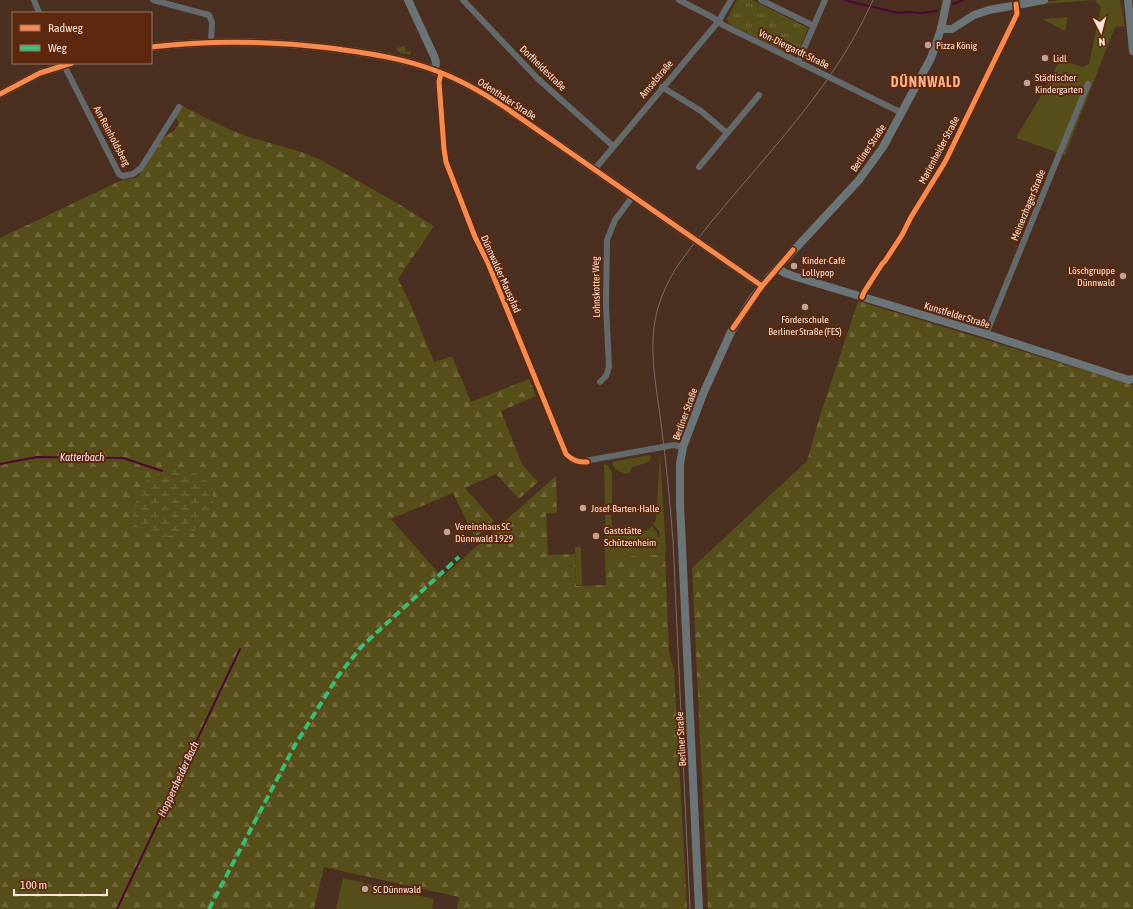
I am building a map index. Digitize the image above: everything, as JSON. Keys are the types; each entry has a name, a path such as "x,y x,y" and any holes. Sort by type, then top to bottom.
{"main road":[{"name":"Dünnwalder Mauspfad","path":"408,0 434,56 438,72"},
{"name":"Berliner Straße","path":"699,909 680,496 680,464 684,447 703,394 737,322 762,286 777,268 864,174 883,147 931,58 941,29 947,0"},
{"path":"941,29 952,29 974,16 989,10 1044,0"},
{"path":"1128,0 1133,51"},
{"name":"Odenthaler Straße","path":"152,47 210,42 280,44 361,52 394,58 438,72 486,95 762,286"},
{"path":"0,94 59,65"},
{"name":"Kunstfelder Straße","path":"777,268 789,275 986,334 1129,380 1133,379"}],"street":[{"path":"34,0 39,12"},
{"path":"153,0 209,15 212,22 210,42"},
{"name":"Dorfheidestraße","path":"463,0 538,78 613,146"},
{"name":"Von-Diergardt-Straße","path":"679,0 712,17 718,22 902,113"},
{"name":"Amselstraße","path":"594,170 718,22 731,0"},
{"path":"762,0 814,26"},
{"path":"798,62 825,0"},
{"name":"Marienheider Straße","path":"862,297 882,264 902,236 912,216 935,181 953,147 1017,14 1016,4"},
{"name":"Am Reinholdsberg","path":"59,65 119,174 123,176 133,174 141,168 179,107"},
{"name":"Dünnwalder Mauspfad","path":"438,72 446,162 475,237 488,263 566,454 572,460 587,462 674,445 684,447"},
{"name":"Meinerzhager Straße","path":"986,334 1088,84"},
{"path":"662,87 701,111 727,133"},
{"path":"699,167 759,95"},
{"name":"Lohnskotter Weg","path":"600,382 606,376 609,367 606,304 607,240 615,220 632,196"}],"green space":[{"path":"737,0 752,0 808,28 798,54 794,56 729,24 727,19"},
{"path":"1059,0 1095,0 1027,5"},
{"path":"1120,0 1125,26 1115,27 1065,155 1016,138 1050,80 1060,59 1082,67 1089,64 1101,7 1095,1"},
{"path":"1068,17 1065,31 1042,19"},
{"path":"404,46 406,52 411,50 410,55 398,52 397,48"},
{"path":"182,106 246,136 301,152 319,159 397,203 434,226 398,279 409,301 434,362 452,356 471,402 529,379 536,396 501,411 522,464 538,482 519,499 496,474 465,488 494,521 475,538 453,493 391,519 442,577 556,476 557,513 546,514 548,555 575,554 576,586 606,585 605,558 665,554 669,652 674,670 687,909 457,909 459,897 324,867 314,909 0,909 0,238 122,180 137,178 164,137 175,130 179,123 175,116"},
{"path":"858,301 1133,385 1133,909 708,909 692,568 807,461 821,412"},
{"path":"660,453 665,554 605,558 605,515 611,515 613,533 617,536 648,530 652,526 657,532 658,537 660,537 659,531 653,524 656,520"},
{"path":"649,455 651,456 650,460 646,463 632,467 630,472 626,474 616,470 612,464 613,462"},
{"path":"604,464 608,465 612,473 612,505 607,508 605,507"},
{"path":"188,468 211,484 214,503 193,533 155,538 130,521 142,484 162,471"},
{"path":"575,547 581,547 582,585 576,585"},
{"name":"SC Dünnwald","path":"343,878 434,899 432,909 336,909"}],"waterway":[{"path":"844,0 898,13 937,11"},
{"path":"953,4 963,0"},
{"name":"Katterbach","path":"0,464 37,457 123,458 162,471"},
{"name":"Hoppersheider Bach","path":"117,909 240,649"}],"tram line":[{"path":"690,909 673,541 666,467 653,363 655,319 663,294 678,265 729,200 783,137 833,72 854,37 873,0"}],"marked path":[{"path":"209,909 295,745 338,676 361,647 459,557"}],"cycle path":[{"path":"862,297 902,235 911,217 945,162 1017,14 1016,4"},
{"path":"152,47 218,42 308,46 385,57 426,67 457,79 506,108 762,286"},
{"path":"0,94 40,73 69,64"},
{"path":"441,73 439,82 446,162 475,237 488,263 566,454 576,461 587,462"},
{"path":"733,328 762,286 793,250"}],"place":[{"name":"Pizza König","path":"928,45"},
{"name":"Lidl","path":"1045,58"},
{"name":"Städtischer Kindergarten","path":"1027,83"},
{"name":"Kinder-Café Lollypop","path":"794,266"},
{"name":"Löschgruppe Dünnwald","path":"1123,276"},
{"name":"Förderschule Berliner Straße (FES)","path":"805,307"},
{"name":"Josef-Barten-Halle","path":"583,508"},
{"name":"Vereinshaus SC Dünnwald 1929","path":"447,532"},
{"name":"Gaststätte Schützenheim","path":"596,536"},
{"name":"SC Dünnwald","path":"365,889"}],"district":[{"name":"DÜNNWALD","path":"926,82"}]}
